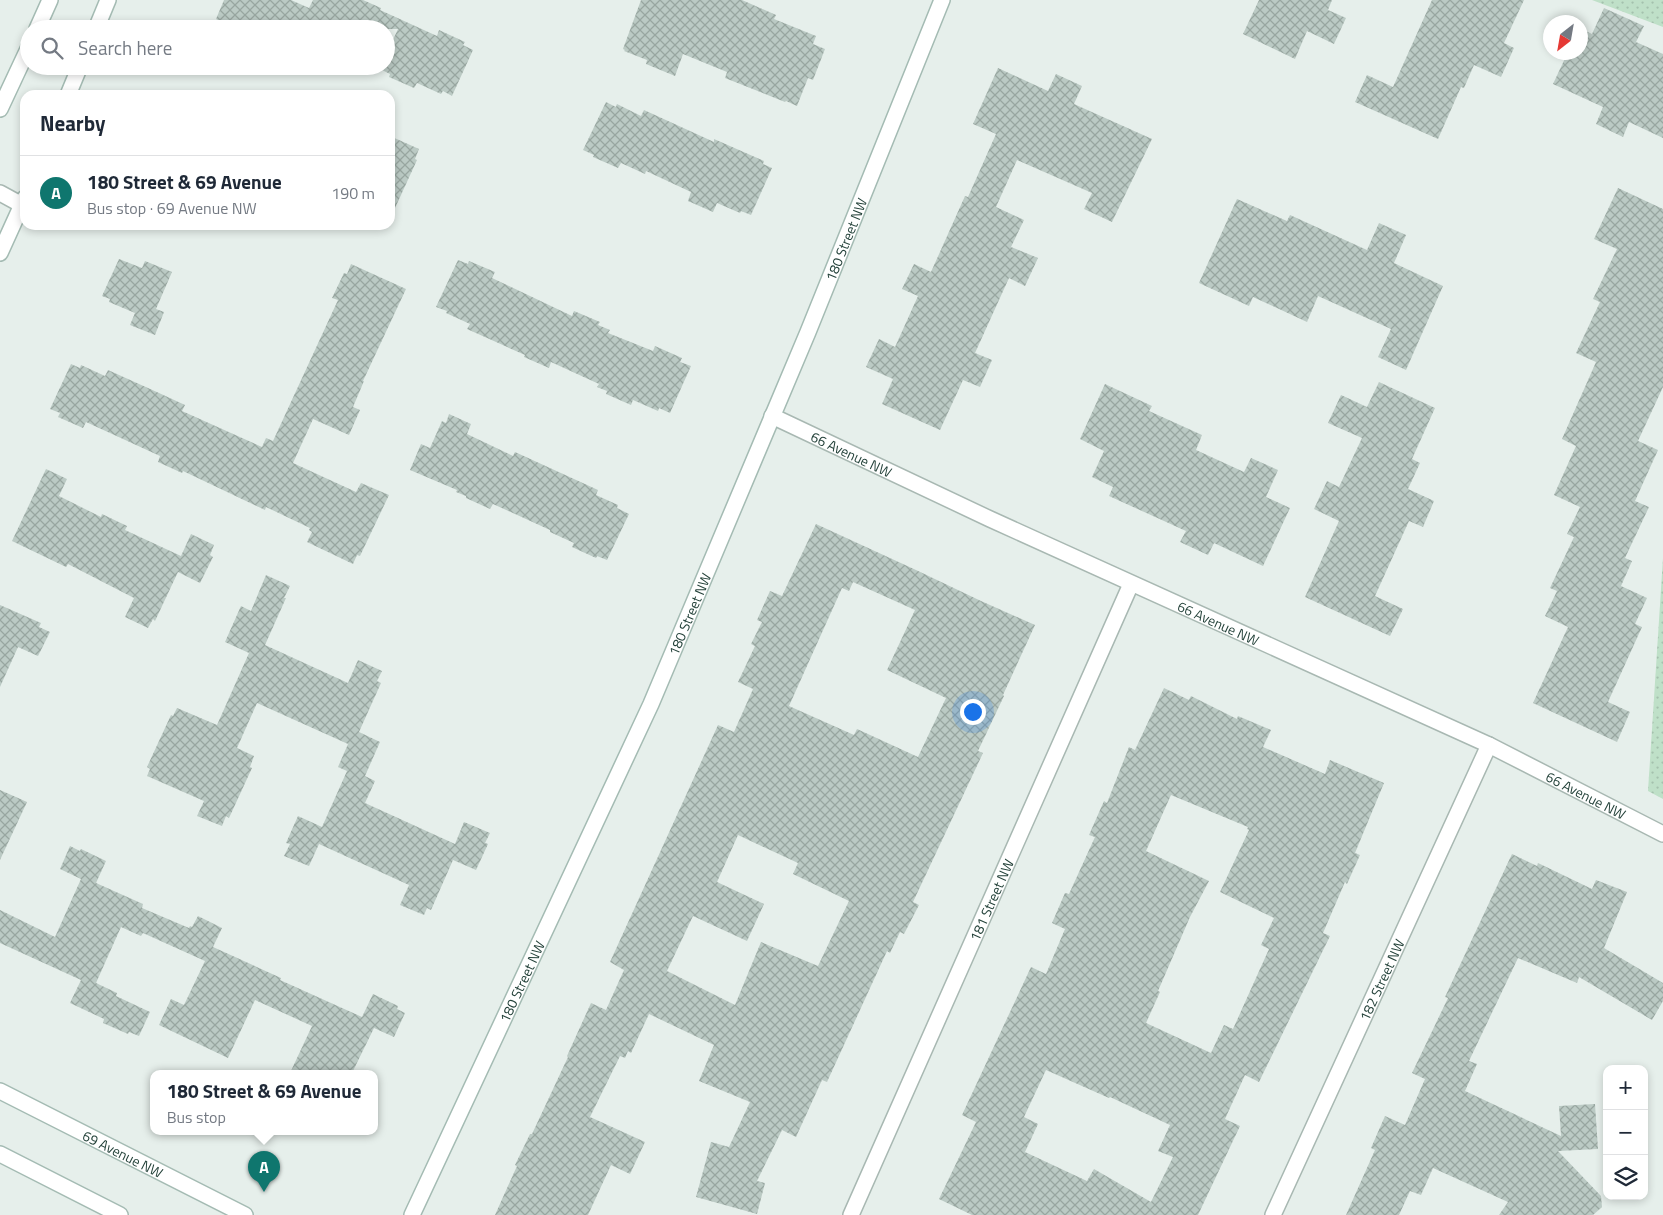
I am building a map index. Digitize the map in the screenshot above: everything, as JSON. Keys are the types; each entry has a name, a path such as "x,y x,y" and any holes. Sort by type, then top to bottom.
{"street":[{"path":"41,20 50,0"},
{"path":"100,20 108,0"},
{"name":"180 Street NW","path":"412,1215 651,704 772,416 942,0"},
{"path":"0,109 20,66"},
{"path":"70,90 76,75"},
{"path":"0,193 20,200"},
{"path":"0,253 20,210"},
{"name":"66 Avenue NW","path":"772,416 1131,584 1489,745 1663,834"},
{"name":"181 Street NW","path":"851,1215 1131,584"},
{"name":"182 Street NW","path":"1272,1215 1489,745"},
{"name":"69 Avenue NW","path":"0,1091 245,1215"},
{"path":"0,1154 120,1215"}],"green space":[{"path":"1592,0 1663,0 1663,27"},
{"path":"1663,558 1663,799 1648,791"}],"building":[{"path":"224,0 291,0 309,8 313,0 363,0 381,8 380,10 437,36 439,30 465,42 463,45 473,50 452,96 443,91 441,94 417,83 414,88 389,77 390,75 395,75 395,36 398,29 395,29 395,20 216,19"},
{"path":"641,0 742,0 776,15 774,19 816,36 813,44 825,49 813,80 808,78 797,106 725,78 727,72 683,54 675,76 646,64 647,60 623,49"},
{"path":"1259,0 1332,0 1328,10 1346,18 1334,44 1307,31 1295,59 1243,34"},
{"path":"1432,0 1524,0 1504,43 1514,48 1501,77 1474,65 1464,88 1461,87 1438,139 1355,102 1367,75 1393,87"},
{"path":"1604,8 1644,26 1636,42 1663,54 1663,138 1629,122 1623,137 1596,124 1603,107 1553,84 1564,60 1588,60 1588,32 1592,34"},
{"path":"998,68 1048,91 1056,74 1082,86 1074,104 1152,139 1112,222 1084,209 1092,193 1017,160 996,207 1024,220 1011,247 1038,258 1025,286 1009,278 975,353 992,360 980,387 963,380 940,430 882,404 893,379 866,367 879,339 895,347 918,296 902,289 914,264 931,272 965,196 968,197 996,134 973,124"},
{"path":"606,102 616,107 617,104 641,116 644,110 714,142 714,139 764,161 763,164 772,168 751,215 741,211 740,213 717,203 713,212 688,201 691,192 646,171 645,174 621,163 618,168 593,157 594,155 583,150"},
{"path":"395,138 419,149 415,159 417,160 395,208"},
{"path":"1618,188 1663,209 1663,387 1638,441 1658,450 1635,501 1649,507 1625,558 1632,561 1621,586 1647,598 1635,624 1642,627 1608,702 1630,712 1617,742 1533,703 1568,627 1545,616 1557,591 1550,588 1574,537 1567,534 1580,507 1554,495 1576,446 1562,439 1596,362 1576,353 1600,302 1593,299 1617,249 1594,239"},
{"path":"1237,199 1287,221 1290,215 1367,250 1379,223 1406,235 1394,263 1443,286 1406,370 1378,357 1391,329 1318,296 1307,322 1253,297 1249,306 1199,283"},
{"path":"119,259 142,268 145,261 172,272 156,309 164,312 155,335 130,325 135,313 109,302 110,299 102,296"},
{"path":"458,260 468,264 469,261 495,272 492,278 572,316 574,311 600,322 598,325 610,330 608,333 653,351 655,346 682,358 680,362 691,366 670,413 659,408 658,411 633,400 631,405 606,394 607,391 597,387 599,384 551,362 549,368 524,357 525,355 467,329 470,324 436,307"},
{"path":"351,264 406,289 363,381 353,407 360,410 349,435 313,419 293,463 356,492 361,483 389,495 360,556 357,555 353,564 307,542 312,532 309,530 310,528 266,507 265,510 183,471 182,473 158,462 160,456 86,422 83,428 58,417 60,413 50,409 71,364 80,368 81,365 105,376 108,370 159,393 185,405 182,411 262,447 266,438 273,441 338,300 332,298 344,273 347,274"},
{"path":"1379,382 1435,408 1412,459 1420,463 1408,489 1434,501 1423,527 1409,521 1375,596 1403,609 1390,636 1305,597 1339,521 1314,509 1327,481 1339,487 1362,438 1328,423 1341,395 1367,407"},
{"path":"1105,384 1152,406 1149,411 1202,435 1196,450 1244,472 1251,458 1278,470 1266,497 1290,508 1263,566 1214,543 1208,555 1180,542 1186,531 1109,496 1113,487 1092,477 1104,451 1080,439"},
{"path":"449,414 471,424 467,434 513,456 515,452 598,490 596,495 618,505 617,508 629,514 607,560 597,556 596,558 572,547 574,543 550,532 550,530 493,504 490,509 466,498 466,496 456,492 457,490 410,470 421,444 430,448 442,421 446,423"},
{"path":"46,469 67,479 59,496 101,517 102,514 127,526 125,530 181,556 191,534 214,545 210,555 213,557 200,583 178,572 155,621 153,619 148,628 125,617 134,598 68,564 66,567 12,541"},
{"path":"816,524 1035,625 978,751 983,753 913,902 919,905 904,934 900,932 890,953 887,951 827,1082 822,1080 796,1137 782,1130 757,1181 765,1183 757,1214 696,1197 711,1142 729,1147 750,1102 699,1081 714,1045 649,1014 631,1053 628,1051 625,1058 620,1056 590,1117 645,1142 630,1174 611,1165 588,1215 495,1215 517,1166 515,1165 530,1134 532,1134 591,1003 606,1010 624,970 610,962 718,725 734,732 753,689 738,682 755,646 751,644 762,622 757,620 770,591 782,596","holes":["853,582 915,610 887,670 946,698 918,757 857,729 854,735 789,706 842,588 849,591","738,835 798,863 793,874 849,901 818,966 761,942 735,1005 667,971 693,916 747,941 764,904 717,882"]},
{"path":"266,575 290,586 265,645 348,683 358,660 382,671 377,681 381,683 359,732 380,742 365,776 375,781 365,803 455,844 464,822 490,833 485,843 488,844 476,870 453,860 431,910 427,908 424,915 400,905 409,885 319,844 309,866 284,856 290,844 286,843 298,816 322,827 347,771 338,767 348,744 257,703 237,748 254,756 250,767 252,768 229,818 226,816 222,826 197,816 204,801 147,776 150,769 147,767 171,715 173,716 177,708 217,725 249,653 225,642 241,606 251,611"},
{"path":"0,605 41,623 39,627 50,632 38,656 18,647 0,687"},
{"path":"1164,688 1189,700 1191,696 1237,719 1238,716 1271,730 1263,747 1325,774 1330,760 1384,783 1355,853 1360,855 1347,884 1345,882 1323,933 1330,936 1259,1082 1245,1075 1225,1119 1240,1126 1198,1215 972,1215 939,1199 976,1122 962,1115 1031,967 1046,974 1065,929 1052,923 1065,893 1069,894 1095,837 1089,835 1104,801 1107,803 1129,747 1135,750","holes":["1171,795 1248,827 1247,829 1249,830 1220,892 1274,918 1261,945 1269,949 1233,1029 1224,1025 1211,1053 1146,1023 1190,917 1209,881 1146,851","1046,1070 1170,1125 1158,1151 1173,1157 1151,1202 1094,1169 1087,1181 1025,1152 1038,1124 1024,1117"]},
{"path":"0,790 27,802 0,860"},
{"path":"70,846 80,851 81,849 106,861 96,883 143,904 142,908 189,928 190,926 192,927 198,916 222,928 213,947 362,1017 373,994 398,1006 397,1009 405,1013 394,1037 374,1028 353,1070 291,1070 312,1026 255,1000 228,1058 159,1025 171,999 184,1005 205,961 143,933 141,936 121,927 96,983 117,993 116,996 150,1012 139,1036 129,1032 128,1034 103,1023 104,1019 70,1003 81,980 0,943 0,910 55,937 81,879 60,869"},
{"path":"1512,854 1537,866 1538,863 1592,889 1596,880 1627,892 1604,948 1663,983 1663,1001 1652,1020 1579,977 1577,983 1518,958 1469,1061 1477,1064 1465,1091 1561,1136 1559,1106 1595,1104 1598,1149 1558,1151 1601,1196 1602,1207 1593,1215 1499,1215 1508,1202 1433,1168 1421,1195 1410,1191 1399,1215 1346,1215 1375,1150 1371,1148 1385,1116 1405,1125 1425,1079 1412,1073 1448,998 1445,997"}],"place":[{"name":"180 Street & 69 Avenue","path":"264,1192"}]}
